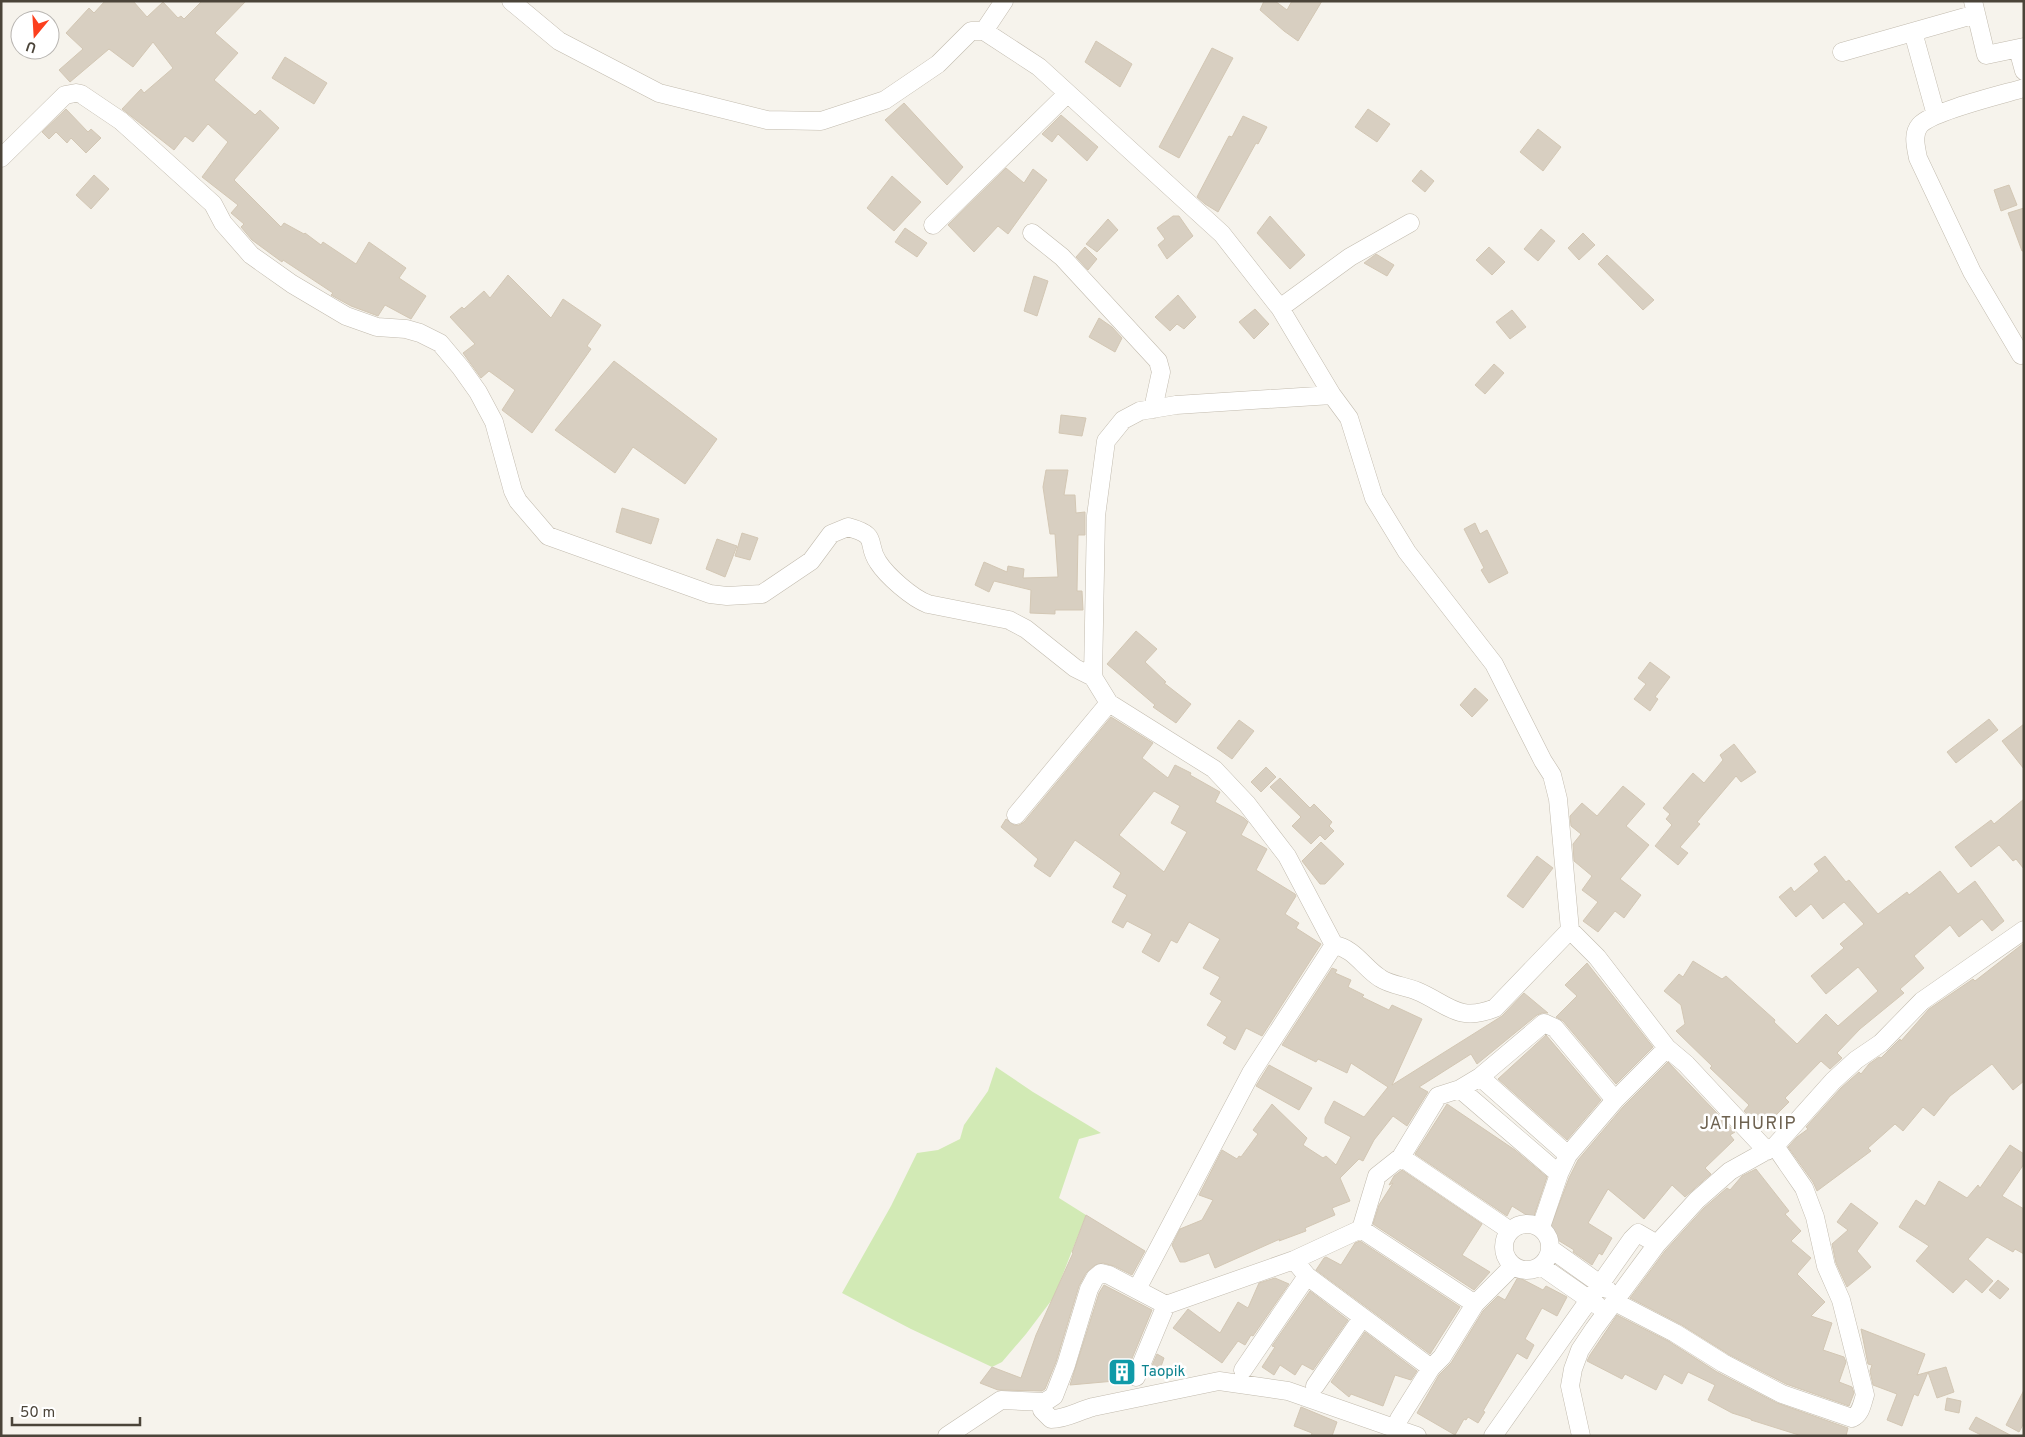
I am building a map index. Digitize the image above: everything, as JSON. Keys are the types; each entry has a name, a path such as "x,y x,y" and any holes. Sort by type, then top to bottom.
{"street":[{"path":"511,1 559,42 659,92 767,120 821,121 885,100 938,64 971,31 984,31 1039,67 1222,234 1280,308 1332,395 1349,418 1374,498 1407,552 1494,664 1542,761 1552,775 1558,799 1570,930 1597,957 1667,1048 1686,1064 1771,1149 1804,1188 1815,1217 1826,1266 1841,1300 1864,1395 1862,1408 1852,1418 1782,1394 1723,1363 1675,1332 1615,1303 1588,1300 1541,1266"},
{"path":"984,31 1004,1"},
{"path":"1842,52 1912,32 1974,8 1986,55 2021,48 2024,71"},
{"path":"1912,32 1936,115"},
{"path":"2023,357 1972,272 1918,158 1914,140 1920,125 1936,115 2024,88"},
{"path":"1,158 65,95 76,93 86,97 121,121 213,204 223,223 251,255 292,284 346,316 377,327 406,329 420,333 440,343 478,392 494,422 513,491 518,501 548,536 710,594 726,596 762,594 812,561 831,534 848,527 868,536 872,541 878,562 915,600 1009,620 1026,629 1071,665 1093,677 1109,703 1214,769 1247,804 1288,856 1334,945"},
{"path":"933,224 1067,94"},
{"path":"1280,308 1350,257 1410,223"},
{"path":"1032,233 1062,257 1158,361 1161,372 1153,409"},
{"path":"1093,677 1096,516 1106,441 1123,420 1140,411 1176,405 1332,395"},
{"path":"1016,816 1109,703"},
{"path":"1334,945 1344,946 1381,979 1416,990 1457,1012 1480,1014 1494,1008 1570,930"},
{"path":"1581,1436 1570,1386 1573,1368 1580,1350 1657,1244 1697,1200 1730,1172 1771,1149 1833,1081 1856,1060 1880,1044 1922,1001 2024,930"},
{"path":"1136,1289 1251,1073 1334,945"},
{"path":"1417,1436 1288,1391 1219,1381 1093,1407 1062,1419 1050,1419 1042,1410 1045,1402 1054,1396 1066,1365 1089,1289 1095,1278 1101,1273 1166,1305 1294,1260 1361,1228 1377,1176 1401,1157 1438,1096 1460,1089 1480,1077 1544,1023 1555,1028 1615,1100"},
{"path":"1541,1227 1559,1174 1568,1155 1615,1100 1667,1048"},
{"path":"1480,1077 1568,1155"},
{"path":"1460,1089 1559,1174"},
{"path":"1401,1157 1508,1230"},
{"path":"1524,1222 1541,1227 1549,1237 1551,1249 1548,1258 1541,1266 1527,1270 1514,1266 1505,1256 1503,1243 1508,1230 1524,1222"},
{"path":"1361,1228 1475,1304"},
{"path":"1493,1436 1599,1284 1638,1233 1657,1244"},
{"path":"1551,1249 1599,1284 1615,1303"},
{"path":"1294,1260 1306,1276 1432,1368"},
{"path":"1399,1419 1432,1368 1442,1357 1475,1304 1514,1266"},
{"path":"1243,1370 1306,1276"},
{"path":"1136,1377 1166,1305"},
{"path":"1315,1386 1362,1318"},
{"path":"947,1436 1001,1400 1045,1402"}],"green space":[{"path":"996,1067 1101,1133 1079,1139 1059,1198 1086,1215 1054,1297 1002,1362 992,1367 911,1329 842,1293 891,1206 917,1153 938,1150 960,1139 964,1125 988,1091"}],"building":[{"path":"105,1 133,1 147,17 163,2 178,18 181,16 184,19 202,1 246,1 215,33 238,53 214,80 255,115 260,110 279,128 234,180 281,227 284,223 305,233 321,245 323,242 356,264 369,242 406,268 399,278 426,296 411,319 385,305 378,316 351,306 331,295 333,293 283,260 282,262 252,240 241,227 244,224 231,213 238,205 202,177 228,142 208,124 193,142 185,136 174,150 122,109 141,89 144,93 173,68 153,42 133,67 109,49 70,82 59,70 83,49 66,33 89,8 94,13"},
{"path":"1264,1 1275,1 1287,10 1292,1 1322,1 1298,41 1260,10"},
{"path":"1096,41 1132,64 1120,87 1085,62"},
{"path":"1212,48 1233,58 1179,158 1159,147"},
{"path":"285,57 327,83 314,104 272,78"},
{"path":"904,103 963,167 947,185 885,120"},
{"path":"66,109 88,132 91,129 101,138 86,153 71,138 67,143 56,132 49,139 42,132"},
{"path":"1368,109 1390,124 1377,142 1355,127"},
{"path":"1061,115 1098,147 1087,161 1058,134 1052,142 1042,134"},
{"path":"1243,116 1267,127 1258,144 1256,143 1218,212 1197,197 1229,136 1232,137"},
{"path":"1538,129 1561,147 1543,171 1520,152"},
{"path":"1006,168 1024,183 1033,169 1047,180 1008,234 998,226 974,252 948,225"},
{"path":"1421,170 1434,181 1425,192 1412,181"},
{"path":"94,175 109,189 91,209 76,195"},
{"path":"892,176 921,202 894,231 867,208"},
{"path":"2009,185 2017,205 2001,211 1994,190"},
{"path":"2024,208 2024,251 2022,251 2008,213"},
{"path":"1173,216 1179,216 1193,236 1167,259 1158,245 1165,239 1157,228"},
{"path":"1270,216 1305,255 1290,269 1257,233"},
{"path":"1108,219 1118,230 1097,252 1086,244"},
{"path":"905,228 927,243 917,257 895,242"},
{"path":"1541,229 1555,241 1538,261 1524,249"},
{"path":"1583,233 1595,245 1579,260 1568,248"},
{"path":"1085,247 1097,259 1088,270 1076,257"},
{"path":"1489,247 1505,262 1492,275 1476,260"},
{"path":"1376,254 1394,265 1387,276 1364,263"},
{"path":"1607,255 1654,300 1643,310 1598,264"},
{"path":"508,275 551,318 563,299 601,325 587,346 591,349 532,433 502,410 515,390 489,371 481,378 463,353 475,344 450,317 462,307 464,309 484,291 490,298"},
{"path":"1034,276 1048,281 1037,316 1024,311"},
{"path":"1178,295 1196,317 1184,329 1177,324 1170,331 1155,317"},
{"path":"1255,309 1269,324 1254,339 1239,322"},
{"path":"1512,310 1526,327 1510,339 1496,322"},
{"path":"1099,318 1112,327 1122,338 1115,352 1089,337"},
{"path":"614,361 717,439 685,484 633,447 615,473 555,430"},
{"path":"1494,364 1504,373 1485,394 1475,385"},
{"path":"1061,415 1086,418 1082,436 1059,433"},
{"path":"1046,470 1068,470 1064,495 1075,495 1076,513 1085,512 1085,535 1078,535 1077,591 1082,591 1083,610 1055,610 1055,614 1030,613 1031,590 994,581 989,592 975,585 984,562 1007,572 1008,566 1024,569 1023,578 1058,577 1055,534 1050,534 1043,487"},
{"path":"622,508 659,519 651,544 616,532"},
{"path":"1475,523 1480,534 1487,530 1508,573 1489,583 1481,570 1484,568 1464,529"},
{"path":"742,533 758,538 750,560 735,556"},
{"path":"717,539 737,546 725,577 706,569"},
{"path":"1136,631 1157,649 1145,662 1166,682 1164,683 1191,704 1176,723 1153,707 1155,705 1107,664"},
{"path":"1650,662 1670,677 1655,697 1658,699 1650,711 1634,699 1646,684 1638,678"},
{"path":"1475,688 1488,700 1472,717 1460,705"},
{"path":"1111,717 1153,743 1142,758 1168,778 1175,765 1191,773 1190,775 1220,792 1215,802 1248,822 1241,835 1267,849 1256,870 1295,894 1296,896 1285,914 1299,923 1296,928 1321,944 1262,1036 1246,1028 1235,1050 1223,1043 1227,1037 1207,1025 1222,1001 1210,994 1220,977 1203,968 1220,939 1189,922 1177,943 1171,940 1159,962 1142,952 1152,934 1127,921 1123,928 1112,922 1127,895 1113,887 1121,873 1075,840 1050,877 1034,866 1038,859 1001,827 1006,819 1014,825 1024,822","holes":["1154,791 1180,806 1171,823 1187,832 1164,872 1119,835"]},
{"path":"1989,719 1998,730 1956,763 1947,752"},
{"path":"1239,720 1254,731 1232,759 1217,748"},
{"path":"2024,724 2024,769 2002,741"},
{"path":"1734,744 1756,772 1741,782 1736,776 1697,822 1700,824 1680,847 1688,853 1678,865 1655,846 1672,825 1666,819 1670,814 1663,808 1693,773 1704,783 1723,760 1720,755"},
{"path":"1266,767 1276,777 1261,792 1251,782"},
{"path":"1280,778 1310,808 1314,804 1332,822 1329,826 1334,831 1325,840 1320,835 1311,844 1292,826 1301,817 1270,787"},
{"path":"1623,786 1645,804 1626,826 1649,845 1620,879 1641,895 1624,918 1615,911 1598,932 1583,921 1598,902 1582,890 1592,876 1574,861 1573,844 1581,834 1571,826 1570,816 1582,803 1597,816"},
{"path":"2024,799 2024,869 2016,859 2013,861 1999,845 1971,867 1955,847 1991,820 1994,824"},
{"path":"1321,842 1344,864 1325,884 1320,884 1302,861"},
{"path":"1537,856 1553,868 1523,908 1507,896"},
{"path":"1825,856 1846,882 1849,880 1878,914 1907,892 1909,895 1940,871 1958,894 1975,881 2004,921 1992,931 1982,919 1959,937 1950,925 1914,956 1924,968 1900,989 1904,993 1860,1029 1837,1053 1842,1058 1830,1069 1821,1061 1785,1098 1789,1102 1765,1126 1757,1119 1755,1122 1744,1111 1749,1105 1710,1068 1712,1066 1676,1031 1685,1024 1681,1005 1664,991 1679,974 1683,977 1693,961 1722,979 1726,976 1775,1020 1774,1022 1797,1044 1826,1014 1838,1026 1878,991 1858,967 1826,994 1811,976 1844,948 1840,944 1864,924 1844,902 1823,919 1811,904 1796,917 1779,897 1791,887 1794,892 1819,871 1814,864"},
{"path":"2024,943 2024,1081 2013,1090 1992,1064 1950,1096 1934,1116 1923,1107 1903,1131 1895,1124 1868,1148 1871,1151 1817,1191 1813,1182 1788,1147 1808,1129 1806,1127 1841,1088 1859,1072 1861,1074 1869,1064 1879,1057 1881,1058 1900,1039 1901,1041 1929,1009 1973,979 1975,981"},
{"path":"1587,963 1653,1047 1616,1084 1563,1021 1556,1017 1577,996 1565,985"},
{"path":"1332,968 1337,970 1335,973 1351,980 1348,987 1364,995 1362,997 1389,1010 1392,1005 1422,1019 1392,1085 1502,1016 1524,993 1548,1013 1537,1015 1477,1064 1471,1054 1419,1087 1428,1092 1407,1126 1393,1116 1374,1140 1363,1161 1359,1159 1340,1178 1350,1201 1332,1208 1335,1215 1305,1228 1306,1231 1279,1241 1280,1239 1215,1268 1209,1253 1180,1262 1172,1245 1180,1229 1202,1220 1213,1200 1199,1195 1222,1150 1237,1159 1239,1156 1241,1157 1258,1134 1253,1130 1272,1104 1307,1138 1303,1145 1323,1158 1326,1156 1336,1165 1351,1137 1325,1123 1325,1118 1334,1101 1364,1117 1388,1087 1351,1063 1347,1073 1318,1059 1316,1062 1282,1045"},
{"path":"1546,1035 1601,1100 1567,1140 1498,1079"},
{"path":"1668,1062 1735,1132 1730,1135 1734,1140 1705,1168 1711,1174 1685,1197 1672,1185 1644,1219 1608,1189 1588,1223 1612,1238 1602,1255 1599,1253 1592,1265 1573,1252 1574,1250 1548,1234 1569,1178 1578,1160 1623,1107"},
{"path":"1269,1065 1312,1088 1299,1110 1256,1086"},
{"path":"1447,1104 1515,1150 1547,1177 1533,1219 1512,1206 1507,1216 1415,1154"},
{"path":"2010,1145 2024,1154 2024,1164 2002,1196 2024,1209 2024,1254 2015,1249 2013,1252 1987,1237 1968,1259 1993,1281 1982,1293 1966,1279 1953,1293 1916,1261 1929,1246 1899,1227 1916,1200 1925,1206 1939,1181 1967,1198 1978,1185 1980,1188"},
{"path":"1756,1169 1789,1211 1785,1214 1801,1231 1791,1241 1811,1258 1797,1274 1825,1302 1811,1316 1832,1323 1823,1350 1844,1357 1846,1362 1839,1382 1852,1387 1854,1393 1849,1406 1786,1384 1728,1354 1680,1324 1630,1298 1665,1251 1704,1208 1727,1188 1730,1190 1742,1176"},
{"path":"1402,1170 1482,1224 1462,1255 1490,1272 1474,1290 1373,1224 1379,1205 1393,1183 1389,1185 1394,1176"},
{"path":"1851,1203 1878,1223 1857,1251 1871,1267 1847,1287 1836,1263 1832,1244 1848,1230 1837,1222"},
{"path":"1086,1215 1145,1251 1132,1275 1103,1263 1095,1265 1086,1273 1079,1286 1056,1362 1045,1389 1042,1391 998,1390 980,1383 992,1367 1021,1378 1036,1335 1073,1253"},
{"path":"1360,1241 1460,1307 1430,1354 1316,1270 1326,1257 1341,1265 1355,1243"},
{"path":"1518,1277 1543,1290 1546,1286 1567,1297 1557,1316 1542,1308 1525,1339 1534,1345 1527,1359 1517,1353 1478,1423 1468,1417 1466,1420 1464,1419 1455,1435 1417,1413 1439,1375 1451,1363 1483,1311 1498,1296 1505,1300"},
{"path":"1275,1278 1289,1284 1253,1336 1251,1335 1245,1345 1238,1341 1222,1363 1173,1328 1188,1309 1220,1333 1238,1302 1248,1308 1259,1283"},
{"path":"1998,1280 2009,1289 2000,1299 1989,1290"},
{"path":"1104,1285 1152,1310 1126,1373 1126,1380 1070,1385 1099,1293"},
{"path":"1310,1291 1348,1320 1313,1370 1302,1364 1295,1375 1280,1365 1274,1375 1262,1367 1275,1347 1272,1346"},
{"path":"1617,1315 1670,1342 1717,1372 1777,1403 1848,1428 1846,1436 1802,1436 1732,1413 1708,1400 1715,1385 1688,1372 1682,1384 1664,1374 1656,1390 1625,1374 1622,1379 1587,1361"},
{"path":"1861,1329 1925,1354 1917,1375 1928,1372 1918,1396 1914,1394 1902,1426 1887,1420 1897,1394 1873,1385 1870,1371 1872,1365 1868,1364"},
{"path":"1365,1332 1417,1371 1411,1380 1395,1375 1383,1406 1351,1394 1349,1397 1331,1382"},
{"path":"1157,1354 1164,1358 1158,1375 1147,1377"},
{"path":"1946,1367 1954,1392 1937,1398 1928,1372"},
{"path":"2024,1390 2024,1423 2019,1432 2006,1425"},
{"path":"1947,1398 1961,1401 1959,1413 1945,1410"},
{"path":"1301,1407 1337,1422 1332,1436 1311,1436 1312,1433 1294,1426"},
{"path":"1976,1417 2012,1436 1983,1436 1969,1429"}],"place":[{"name":"Taopik","path":"1122,1372"}],"district":[{"name":"JATIHURIP","path":"1748,1124"}]}
